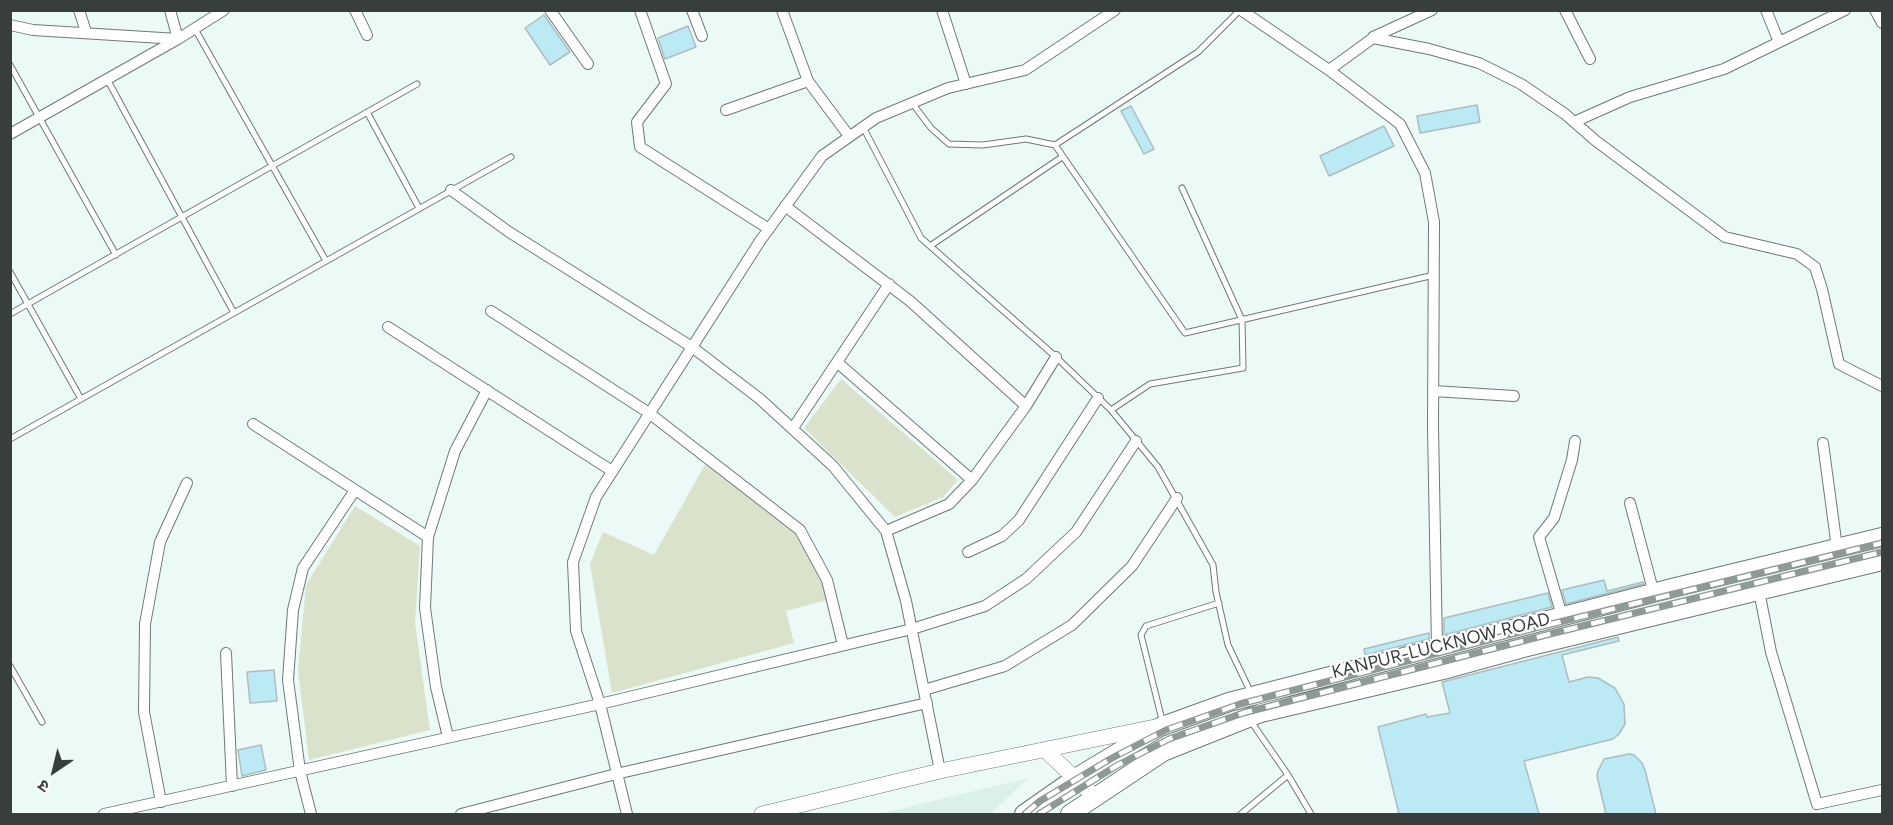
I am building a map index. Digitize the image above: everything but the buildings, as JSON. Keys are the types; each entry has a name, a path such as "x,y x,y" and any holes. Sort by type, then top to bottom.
{"main road":[{"name":"KANPUR-LUCKNOW ROAD","path":"1024,814 1074,779 1162,726 1252,695 1882,537"},
{"name":"KANPUR-LUCKNOW ROAD","path":"1070,814 1163,752 1261,713 1882,561"},
{"path":"762,814 940,771 1162,726"},
{"path":"1045,750 1095,797"}],"street":[{"path":"79,10 86,32"},
{"path":"170,10 178,39"},
{"path":"10,134 178,39 224,10"},
{"path":"355,10 367,35"},
{"path":"550,10 588,64"},
{"path":"640,10 666,84 637,122 640,147 769,229"},
{"path":"692,10 702,36"},
{"path":"782,10 808,81 849,136"},
{"path":"942,10 966,84"},
{"path":"627,814 600,704 576,631 573,562 596,497 769,229 822,156 876,118 948,88 1025,70 1114,10"},
{"path":"1241,10 1329,70 1400,124 1425,173 1434,222 1433,391 1437,647"},
{"path":"1329,70 1373,38 1432,10"},
{"path":"1565,10 1590,59"},
{"path":"1766,10 1779,42"},
{"path":"1574,122 1630,97 1724,69 1845,10"},
{"path":"1875,10 1882,22"},
{"path":"10,25 33,30 178,39"},
{"path":"1373,38 1429,49 1479,63 1521,84 1725,237 1797,255 1815,267 1839,364 1882,386"},
{"path":"726,110 808,81"},
{"path":"451,190 509,232 692,347 760,399 833,466 886,531 906,601 940,771"},
{"path":"785,206 889,284 1026,406"},
{"path":"793,428 889,284"},
{"path":"491,311 649,413 800,530 827,580 843,645"},
{"path":"388,327 612,471"},
{"path":"886,531 949,504 972,480 1026,406 1056,357"},
{"path":"838,363 972,480"},
{"path":"448,737 436,687 425,608 428,537 455,451 487,390"},
{"path":"1433,391 1514,396"},
{"path":"968,552 1002,536 1019,520 1098,398"},
{"path":"253,424 428,537"},
{"path":"104,814 600,704 912,629 985,606 1026,579 1076,532 1136,441"},
{"path":"1562,616 1539,537 1554,518 1572,460 1575,441"},
{"path":"1823,443 1837,548"},
{"path":"161,802 144,712 145,624 160,542 187,483"},
{"path":"311,814 300,771 288,680 293,610 303,568 355,490"},
{"path":"924,690 1005,666 1072,625 1132,566 1177,498"},
{"path":"1630,503 1654,594"},
{"path":"1759,591 1771,652 1817,804 1882,790"},
{"path":"226,653 232,786"},
{"path":"461,814 616,774 927,703"}],"lane":[{"path":"912,103 931,128 949,144 983,146 1026,139 1055,145 1198,52 1241,10"},
{"path":"195,29 326,261"},
{"path":"10,65 116,255"},
{"path":"107,79 234,313"},
{"path":"10,314 417,84"},
{"path":"367,112 420,208"},
{"path":"863,127 921,238 1056,357 1112,410 1158,467 1213,565 1228,645 1252,695"},
{"path":"1055,145 1185,333 1434,275"},
{"path":"10,439 512,157"},
{"path":"930,246 1062,157"},
{"path":"1112,410 1150,384 1243,368 1242,320 1182,188"},
{"path":"10,272 81,399"},
{"path":"1162,726 1141,635 1146,626 1219,603"},
{"path":"10,666 42,722"},
{"path":"1249,718 1288,775 1311,814"},
{"path":"1241,814 1288,775"}],"shaded area":[{"path":"841,379 958,480 943,497 895,517 804,428"},
{"path":"710,456 781,513 813,551 827,600 786,611 794,643 612,693 590,564 603,532 654,555"},
{"path":"355,506 420,546 415,623 430,730 309,760 298,671 306,585"},
{"path":"1028,778 990,814 876,814 888,812"}],"railway":[{"path":"1025,814 1040,801 1112,758 1166,730 1240,704 1539,627 1882,543"},
{"path":"1039,814 1116,766 1169,739 1243,713 1882,552"}]}
